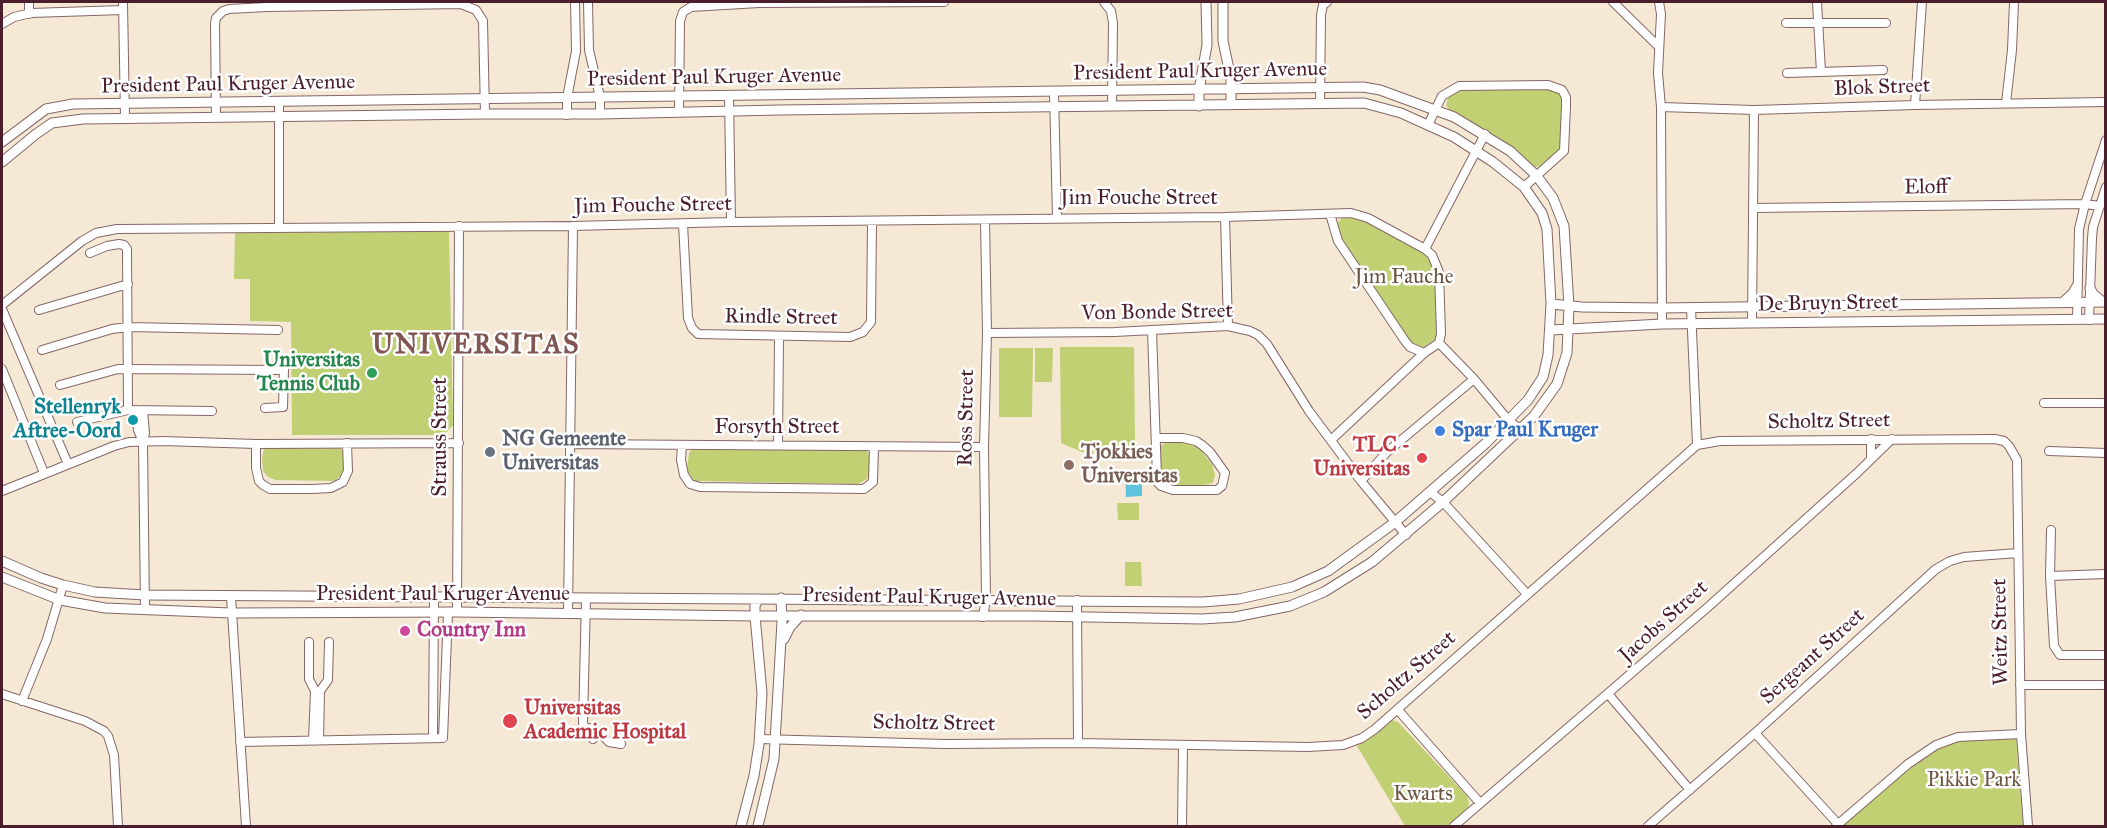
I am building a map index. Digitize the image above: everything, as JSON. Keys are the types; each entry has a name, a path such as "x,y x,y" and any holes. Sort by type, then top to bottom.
{"street":[{"path":"28,2 29,14"},
{"path":"567,115 567,98 576,51 574,2"},
{"path":"588,2 589,50 600,97 600,114"},
{"path":"679,112 680,21 686,9 696,6 759,3 944,2"},
{"path":"1104,2 1111,11 1113,23 1112,106"},
{"path":"1199,106 1199,90 1207,45 1206,2"},
{"path":"1223,2 1223,40 1232,90 1231,105"},
{"path":"1320,103 1321,15 1326,2"},
{"path":"1659,2 1662,324"},
{"path":"1817,2 1821,72"},
{"path":"1915,105 1922,2"},
{"path":"2006,103 2014,2"},
{"path":"216,117 216,18 229,9 267,4 432,3 466,5 476,10 483,21 485,114"},
{"path":"1616,3 1658,46"},
{"path":"2,24 14,17 29,14 123,6 125,118"},
{"path":"1786,23 1886,23"},
{"path":"1641,31 1649,30 1660,24"},
{"path":"1787,73 1883,70"},
{"path":"1428,125 1442,96 1459,86 1548,85 1562,90 1566,97 1565,148 1561,156 1536,175 1524,188"},
{"name":"President Paul Kruger Avenue","path":"2,142 28,121 52,107 73,104 1054,93 1363,87 1380,90 1454,117 1510,151 1536,175 1553,198 1564,226 1569,306 1567,353 1557,384 1521,430 1406,535 1372,562 1324,592 1290,606 1234,617 1202,619 452,612 231,613 105,608 60,600 2,577"},
{"path":"1054,93 1057,218"},
{"path":"891,94 892,109"},
{"path":"729,97 731,222"},
{"path":"279,102 279,228"},
{"name":"President Paul Kruger Avenue","path":"2,162 52,123 66,120 279,116 567,115 1364,102 1384,107 1428,125 1476,150 1524,188 1542,213 1547,229 1551,273 1551,330 1543,377 1528,400 1509,421 1395,523 1328,571 1299,584 1239,599 1203,602 145,596 95,592 63,585 40,578 2,561"},
{"name":"Blok Street","path":"1660,107 1754,110 2106,102"},
{"path":"1752,323 1754,110"},
{"path":"1330,440 1439,343 1441,334 1439,272 1432,255 1425,249 1485,134"},
{"path":"2077,320 2079,229 2106,140"},
{"path":"2089,320 2092,238 2106,186"},
{"name":"Eloff","path":"1753,207 2085,204 2100,206"},
{"path":"1330,214 1338,241 1405,341 1410,347 1424,354"},
{"name":"Jim Fouche Street","path":"2,307 82,241 104,230 573,226 1359,214 1425,249"},
{"path":"1225,217 1228,326"},
{"name":"Ross Street","path":"983,616 986,600 985,220"},
{"name":"Rindle Street","path":"683,224 688,318 692,328 698,334 850,338 868,328 872,316 872,222"},
{"name":"Strauss Street","path":"433,738 443,738 452,612 457,596 459,226"},
{"path":"568,613 573,226"},
{"path":"90,253 107,246 118,244 126,246 128,368 136,410 145,433 142,442 145,610"},
{"path":"39,310 128,284"},
{"path":"2062,303 2077,286"},
{"path":"2090,288 2093,294 2104,302"},
{"name":"De Bruyn Street","path":"1551,304 1752,308 2104,302"},
{"path":"1913,306 1913,321"},
{"path":"2,307 68,464"},
{"path":"1691,308 1697,445"},
{"name":"De Bruyn Street","path":"1551,330 1662,324 2106,319"},
{"name":"Von Bonde Street","path":"987,333 1115,332 1228,326 1250,331 1263,339 1330,440 1406,535"},
{"path":"42,350 112,329 128,327 278,330"},
{"path":"1152,330 1157,478 1161,486 1173,490 1217,490 1222,486 1225,473 1202,445 1183,438 1156,438"},
{"path":"778,445 779,336"},
{"path":"1439,343 1474,379 1509,421 1521,430"},
{"path":"60,385 128,368 284,370 283,407 265,408"},
{"path":"2,369 44,473"},
{"path":"1361,481 1387,452 1474,379"},
{"path":"2044,403 2106,404"},
{"path":"77,422 136,410 212,411"},
{"name":"Scholtz Street","path":"759,739 946,744 1078,743 1325,747 1343,745 1362,738 1398,710 1697,445 1720,441 1871,439 1978,438 2004,441"},
{"path":"1871,439 1871,459"},
{"name":"Jacobs Street","path":"1454,826 1609,694 1892,439"},
{"name":"Weitz Street","path":"2004,441 2017,460 2020,734 2028,826"},
{"path":"2,491 114,446 142,442 459,443"},
{"path":"256,444 256,468 262,485 270,489 312,489 331,488 343,482 348,471 347,443"},
{"name":"Forsyth Street","path":"570,444 984,447"},
{"path":"682,446 681,460 684,475 690,484 700,487 864,489 873,482 874,447"},
{"path":"2049,451 2106,453"},
{"path":"1430,492 1443,502 1527,594"},
{"path":"2051,530 2052,634 2057,652 2064,655 2106,655"},
{"name":"Sergeant Street","path":"1648,826 1755,733 1936,569 1950,561 1964,558 2018,553"},
{"path":"2050,576 2106,574"},
{"path":"22,701 60,600 63,585"},
{"path":"1270,593 1275,609"},
{"path":"240,742 433,738 434,596"},
{"path":"231,597 246,826"},
{"path":"586,598 583,724 592,740 590,728 599,732 609,742 621,744"},
{"path":"758,826 770,780 776,739 783,615 781,598"},
{"path":"741,826 754,776 759,739 762,675 755,606 759,599"},
{"path":"1077,600 1078,743"},
{"path":"780,648 790,627 801,615"},
{"path":"309,642 309,679 315,691 316,740"},
{"path":"316,740 320,690 328,680 329,642"},
{"path":"2020,685 2106,685"},
{"path":"2,694 95,725 108,736 114,755 118,826"},
{"path":"1609,694 1690,790"},
{"path":"1398,710 1480,803"},
{"path":"1755,733 1837,825 1908,764 1936,745 1958,736 2020,734"},
{"path":"1182,826 1183,745"}],"green space":[{"path":"1458,88 1551,89 1560,94 1564,111 1564,145 1558,156 1543,166 1535,167 1453,113 1446,106 1448,96"},
{"name":"Jim Fauche","path":"1344,216 1361,218 1419,248 1430,258 1437,270 1437,331 1436,338 1431,342 1423,347 1415,347 1408,343 1336,232 1338,222"},
{"name":"Universitas Tennis Club","path":"449,231 453,425 444,435 292,435 291,322 250,321 250,279 234,279 235,233"},
{"path":"1060,347 1134,347 1135,445 1113,453 1098,454 1082,452 1061,443"},
{"path":"999,348 1033,348 1032,417 999,417"},
{"path":"1035,348 1053,348 1052,382 1035,382"},
{"path":"1171,441 1186,442 1200,449 1212,464 1215,475 1213,483 1200,486 1169,485 1160,479 1161,445"},
{"path":"271,443 338,444 343,452 345,463 343,475 333,481 276,480 268,477 263,471 262,458 264,449"},
{"path":"692,448 861,449 866,450 870,456 871,472 867,479 858,484 695,481 689,478 687,469"},
{"path":"1117,503 1139,503 1139,520 1118,520"},
{"path":"1125,562 1141,562 1142,586 1125,586"},
{"name":"Kwarts","path":"1392,720 1398,722 1467,796 1468,808 1447,826 1405,826 1357,746"},
{"name":"Pikkie Park","path":"2016,735 2023,826 1838,826 1924,752 1956,738"}],"water":[{"path":"1142,472 1142,496 1126,497 1125,473"}],"place":[{"name":"Universitas Tennis Club","path":"372,373"},
{"name":"Stellenryk Aftree-Oord","path":"133,420"},
{"name":"Spar Paul Kruger","path":"1440,431"},
{"name":"NG Gemeente Universitas","path":"490,452"},
{"name":"TLC - Universitas","path":"1422,458"},
{"name":"Tjokkies Universitas","path":"1069,465"},
{"name":"Country Inn","path":"405,631"},
{"name":"Universitas Academic Hospital","path":"510,721"}],"district":[{"name":"UNIVERSITAS","path":"476,346"}]}
